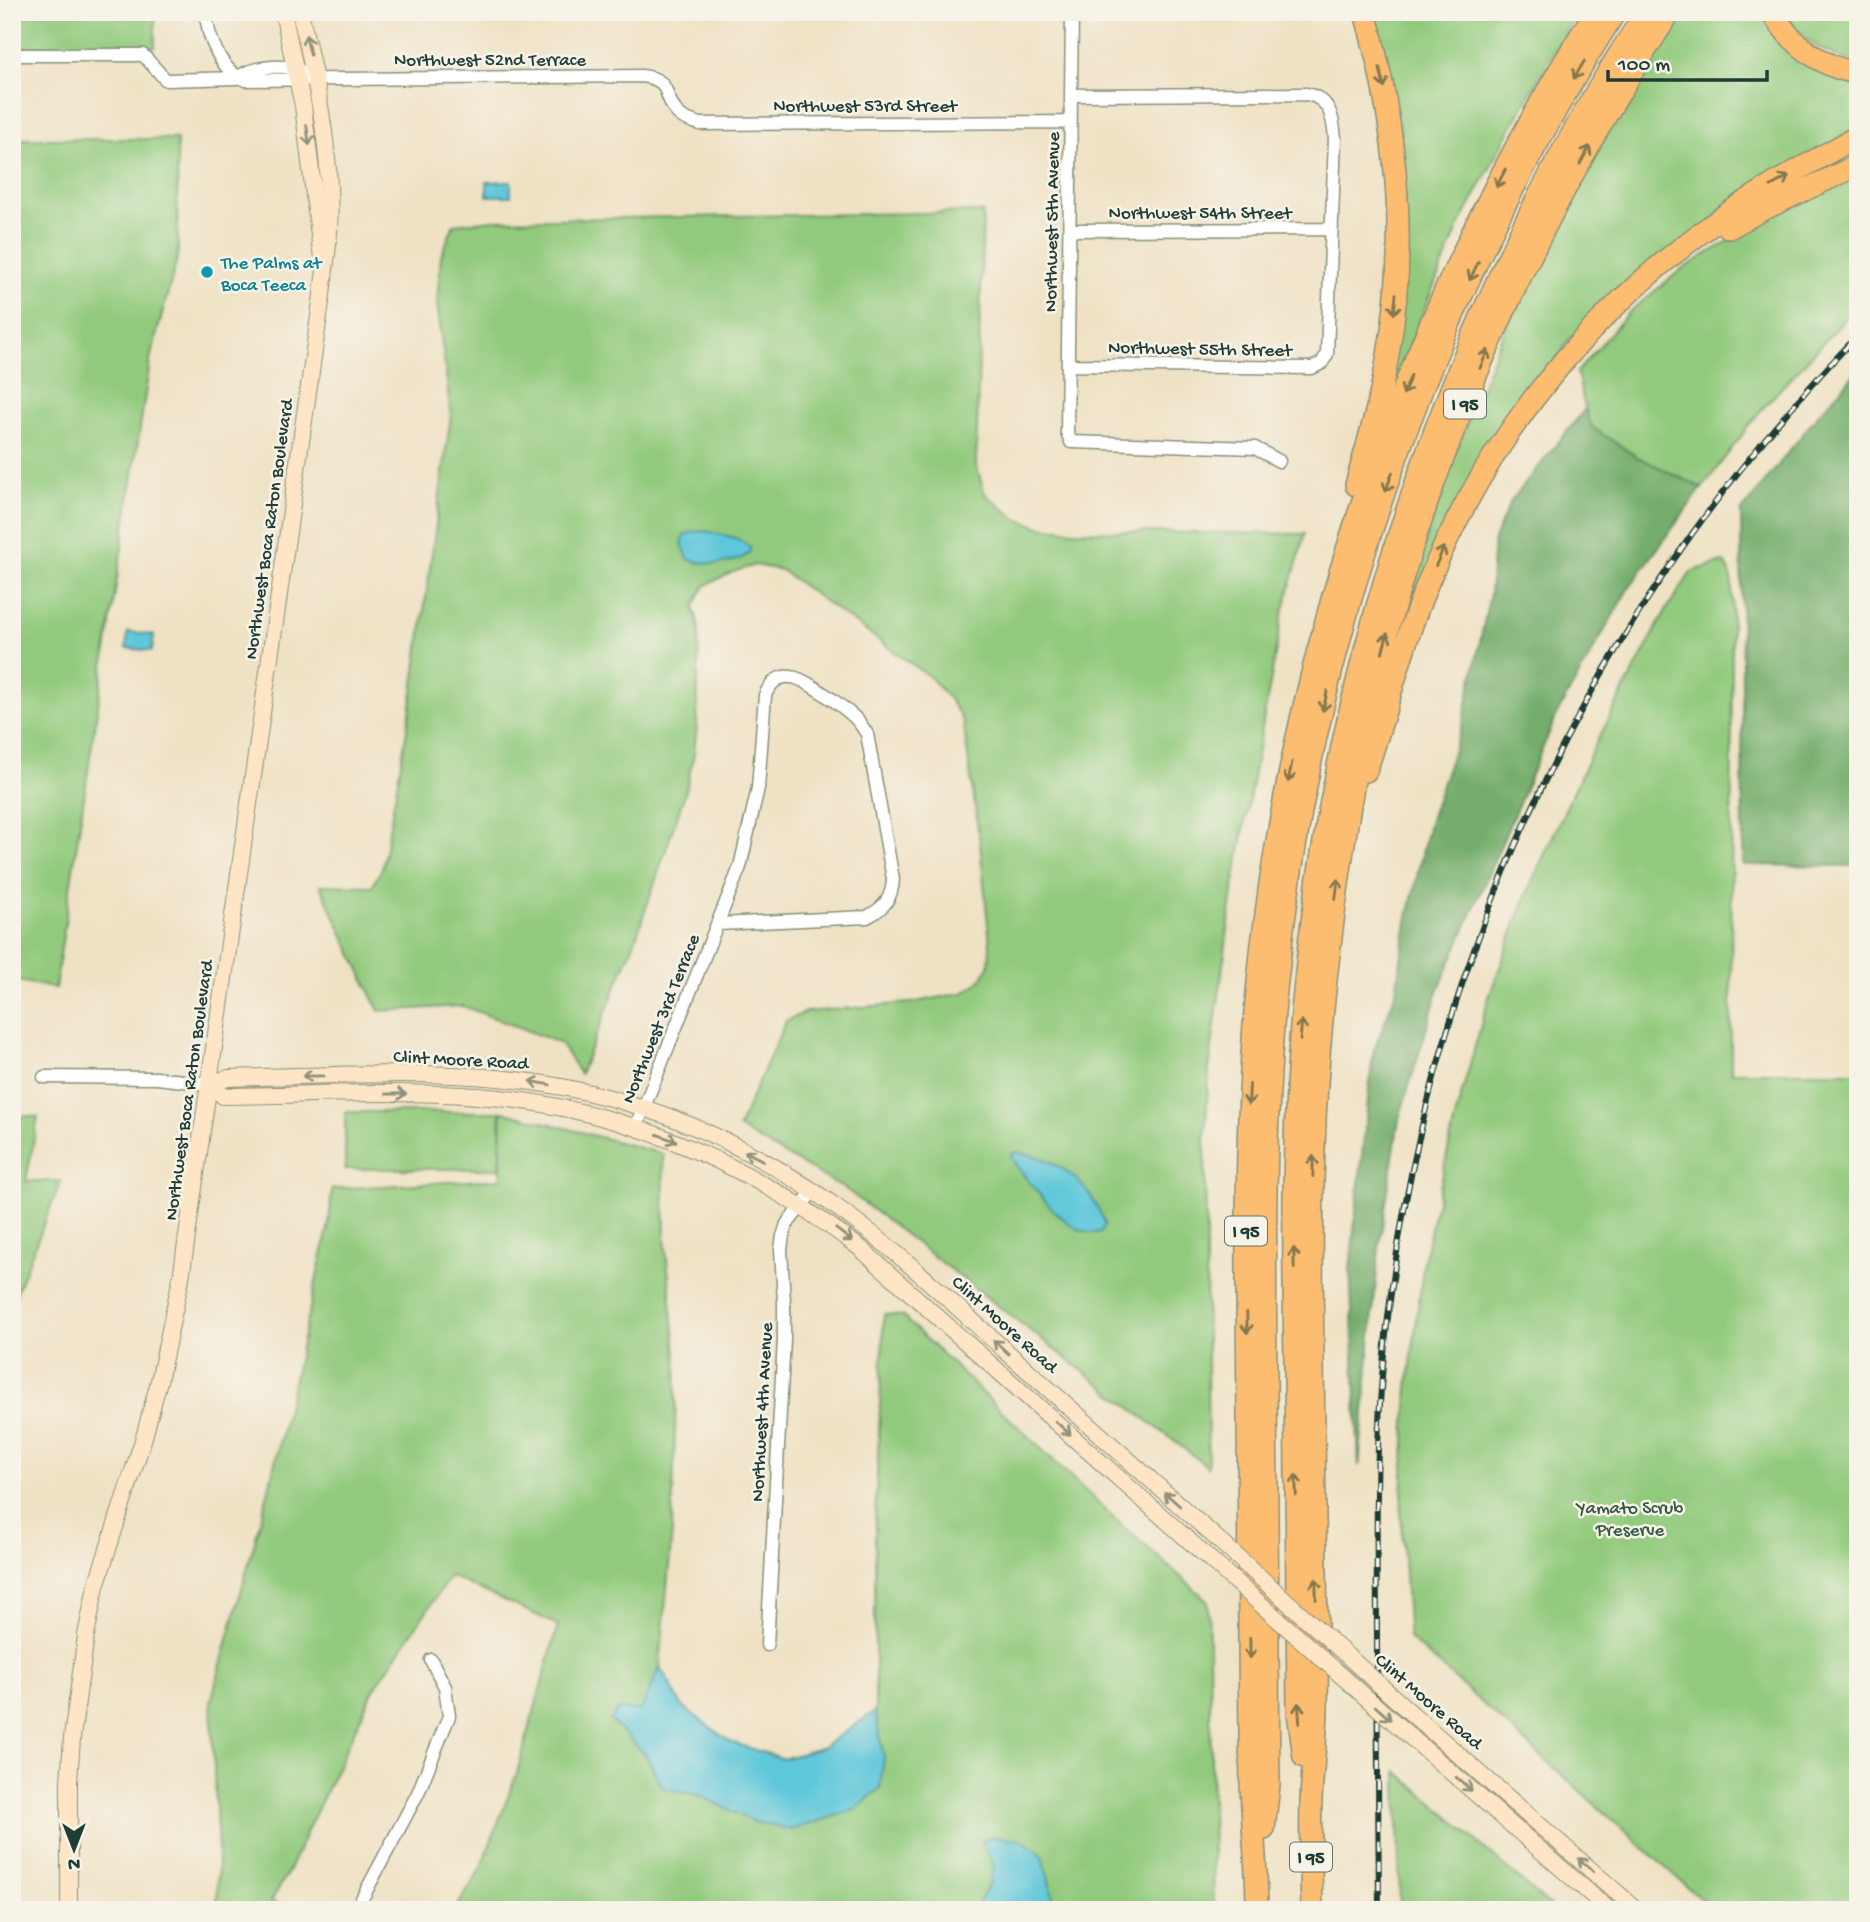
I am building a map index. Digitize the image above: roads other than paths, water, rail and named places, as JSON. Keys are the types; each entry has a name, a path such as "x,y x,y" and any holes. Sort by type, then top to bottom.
{"highway":[{"path":"1335,587 1350,506 1385,374 1395,314 1398,275 1398,195 1392,136 1380,71 1364,12"},
{"name":"I 95","path":"1257,1910 1251,1744 1246,1222 1250,1088 1259,971 1275,854 1297,740 1335,587 1399,404 1450,284 1512,156 1595,12"},
{"path":"1257,1884 1269,1785 1265,1234 1268,1104 1281,947 1306,792 1330,680 1357,579 1398,455 1440,346 1494,228 1536,146 1615,12"},
{"path":"1311,1804 1298,1712 1294,1154 1300,1038 1308,958 1336,780 1361,667 1394,554 1431,444 1459,372 1540,197 1594,97 1646,12"},
{"name":"I 95","path":"1312,1910 1311,1804 1317,1713 1314,1151 1327,962 1361,740 1388,633 1421,522 1462,412 1513,294 1559,202 1616,99 1670,12"},
{"path":"1772,12 1788,35 1806,51 1829,64 1858,73"},
{"path":"1347,829 1405,642 1447,541 1483,473 1515,422 1575,346 1629,291 1689,241 1753,197 1858,136"},
{"path":"1575,346 1612,319 1665,271 1720,234 1758,212 1858,165"}],"street":[{"path":"206,12 208,33 215,50 237,78"},
{"name":"Northwest Boca Raton Boulevard","path":"282,12 313,173 324,269"},
{"name":"Northwest Boca Raton Boulevard","path":"69,1910 69,1782 74,1716 86,1635 96,1586 144,1437 172,1329 329,232 328,173 321,106 300,12"},
{"name":"Northwest 5th Avenue","path":"1072,12 1067,432 1071,442 1255,448 1279,461"},
{"path":"12,55 143,55 166,80 237,78 252,69 316,78"},
{"name":"Northwest 52nd Terrace","path":"316,78 642,76 663,83 671,100"},
{"path":"1071,95 1314,95 1328,105 1334,127 1331,229"},
{"name":"Northwest 53rd Street","path":"671,100 675,111 685,119 700,124 1070,122"},
{"name":"Northwest 54th Street","path":"1069,230 1331,229"},
{"name":"Northwest 55th Street","path":"1068,365 1312,368 1322,363 1327,354 1331,229"},
{"name":"Northwest 3rd Terrace","path":"636,1127 740,867 756,801 762,761 765,695 770,684 780,678 792,677 854,717 867,734 893,890 881,910 867,917 719,923"},
{"name":"Clint Moore Road","path":"44,1077 157,1078 209,1084 228,1078 441,1073 496,1077 565,1087 643,1108 722,1139 768,1163 838,1208 912,1268 1412,1714 1637,1910"},
{"path":"357,1075 357,1094"},
{"name":"Clint Moore Road","path":"209,1084 223,1096 438,1094 521,1101 562,1108 636,1127 719,1160 801,1205 884,1268 1609,1910"},
{"name":"Northwest 4th Avenue","path":"766,1645 784,1340 785,1302 781,1249 787,1224 813,1191"},
{"path":"356,1910 418,1793 449,1716 445,1687 431,1660"}],"water":[{"path":"511,181 511,196 487,196 487,182"},
{"path":"706,531 736,538 750,547 750,552 729,562 703,563 688,559 682,544 684,536 692,532"},
{"path":"128,632 154,635 152,651 126,648"},
{"path":"1014,1152 1058,1166 1081,1185 1099,1209 1105,1224 1101,1232 1089,1233 1077,1228 1053,1209 1014,1163 1011,1156"},
{"path":"660,1667 682,1706 730,1742 783,1759 824,1747 875,1711 884,1757 880,1788 854,1810 791,1830 754,1822 699,1795 663,1788 645,1754 610,1720 619,1710 641,1710"},
{"path":"992,1836 1022,1840 1043,1855 1056,1910 975,1910 990,1882 994,1865 981,1841"}],"railway":[{"path":"1379,1910 1377,1516 1381,1388 1399,1240 1430,1095 1472,955 1527,820 1593,689 1671,565 1759,447 1858,335"}],"place":[{"name":"The Palms at Boca Teeca","path":"207,272"}],"park label":[{"name":"Yamato Scrub Preserve","path":"1630,1517"}]}
